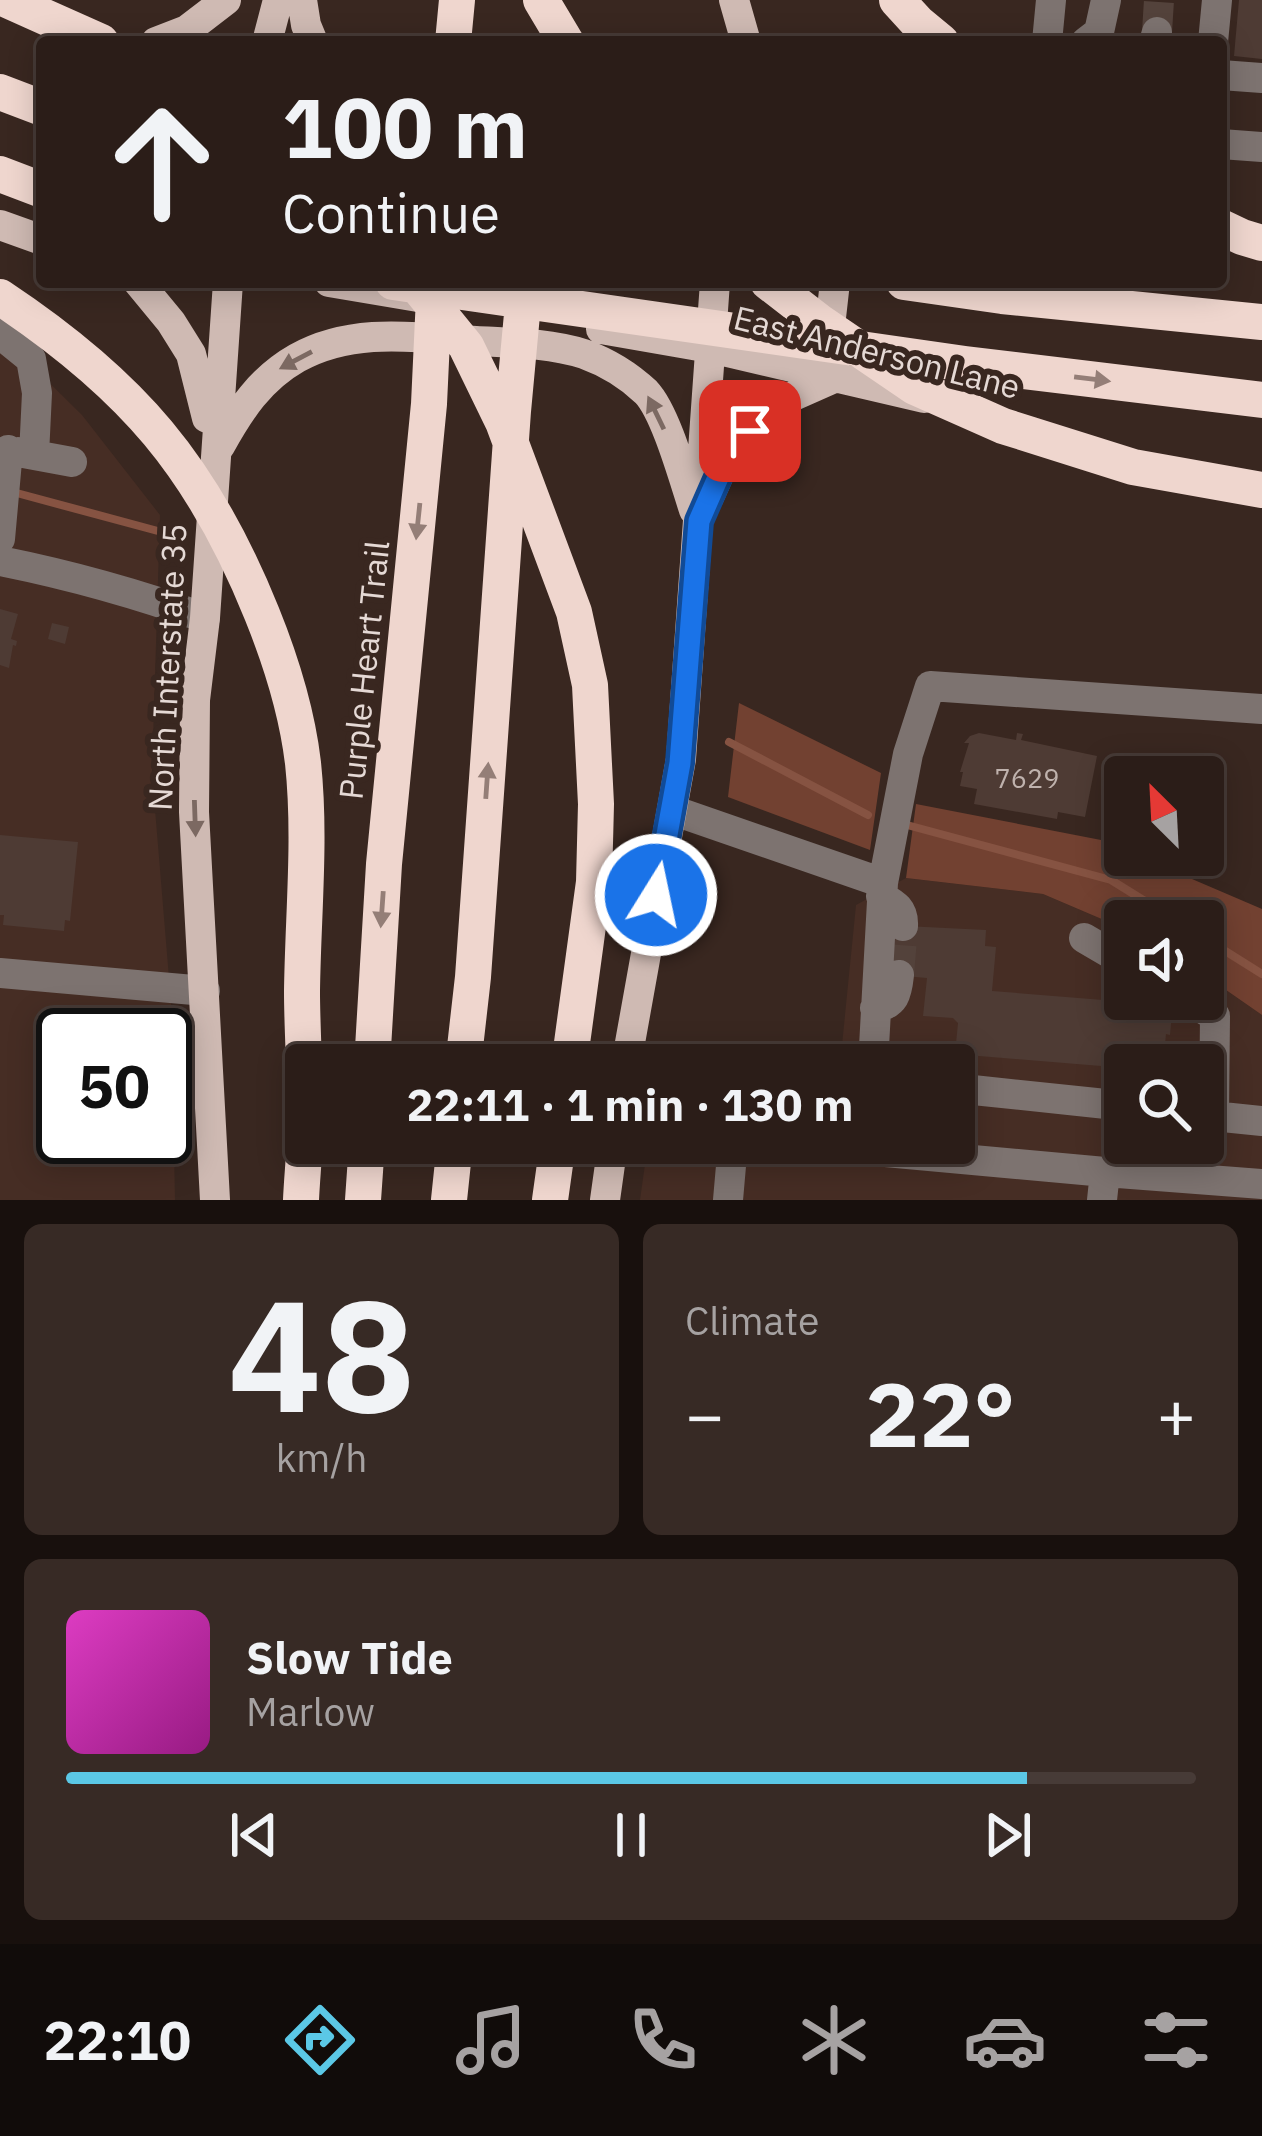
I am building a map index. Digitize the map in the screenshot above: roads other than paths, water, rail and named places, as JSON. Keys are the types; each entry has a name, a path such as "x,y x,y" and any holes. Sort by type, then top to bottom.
{"highway":[{"path":"7,0 88,36"},
{"path":"433,0 435,36"},
{"path":"454,36 457,0"},
{"path":"541,0 562,36"},
{"path":"548,36 551,0"},
{"path":"896,0 934,36"},
{"path":"0,92 36,106"},
{"path":"0,174 36,188"},
{"path":"1227,230 1262,246"},
{"path":"419,288 466,346 502,422 574,612 590,686 596,804 593,882 572,1044"},
{"path":"435,288 965,364 1262,400"},
{"name":"Purple Heart Trail","path":"373,1044 384,864 429,404 435,288"},
{"path":"465,1044 524,288"},
{"path":"776,288 915,387 1003,426 1133,467 1262,488"},
{"path":"946,288 1262,322"},
{"path":"0,297 47,328 111,382 165,439 233,547 274,642 303,763 305,1130 301,1200"},
{"path":"363,1200 366,1164"},
{"path":"448,1200 452,1164"},
{"path":"550,1200 555,1164"}],"main road":[{"path":"172,36 226,0"},
{"path":"269,36 278,0"},
{"path":"302,0 311,36"},
{"path":"730,36 733,0"},
{"path":"733,0 744,36"},
{"path":"0,15 47,36"},
{"path":"0,225 36,234"},
{"path":"1227,247 1262,246"},
{"path":"143,288 191,355 214,457"},
{"name":"North Interstate 35","path":"215,1200 194,812 195,700 206,618 228,288"},
{"name":"East Anderson Lane","path":"364,288 710,348 894,390 1262,488"},
{"path":"630,1044 680,763 715,288"},
{"path":"835,288 829,334 848,365 894,390"},
{"path":"214,457 242,407 272,374 340,341 379,335 542,344 588,356 623,373 650,396 699,521"},
{"path":"699,521 727,457 773,405 834,378"},
{"path":"605,1200 610,1164"}],"lane":[{"path":"1048,36 1051,0"},
{"path":"1094,36 1099,32 1106,0"},
{"path":"1214,36 1217,0"},
{"path":"1227,75 1262,78"},
{"path":"1227,144 1262,147"},
{"path":"0,334 31,359 37,393 12,457 1,531"},
{"path":"12,457 72,462"},
{"path":"0,561 149,598 206,618"},
{"path":"874,1044 882,890 908,754 930,686 1262,709"},
{"path":"672,810 882,890 897,905 902,926"},
{"path":"1084,938 1104,950"},
{"path":"0,973 205,992"},
{"path":"875,1008 887,1006 897,994 898,975"},
{"path":"975,1090 1104,1104"},
{"path":"1224,1117 1262,1121"},
{"path":"728,1200 731,1164"},
{"path":"941,1164 1103,1186 1262,1184"}],"waterway":[{"path":"13,492 169,534"},
{"path":"729,742 868,815"},
{"path":"907,825 1111,880 1143,900"},
{"path":"1224,950 1262,974"}],"tunnel":[{"path":"1157,32 1159,0"},
{"path":"899,975 903,926"}]}
